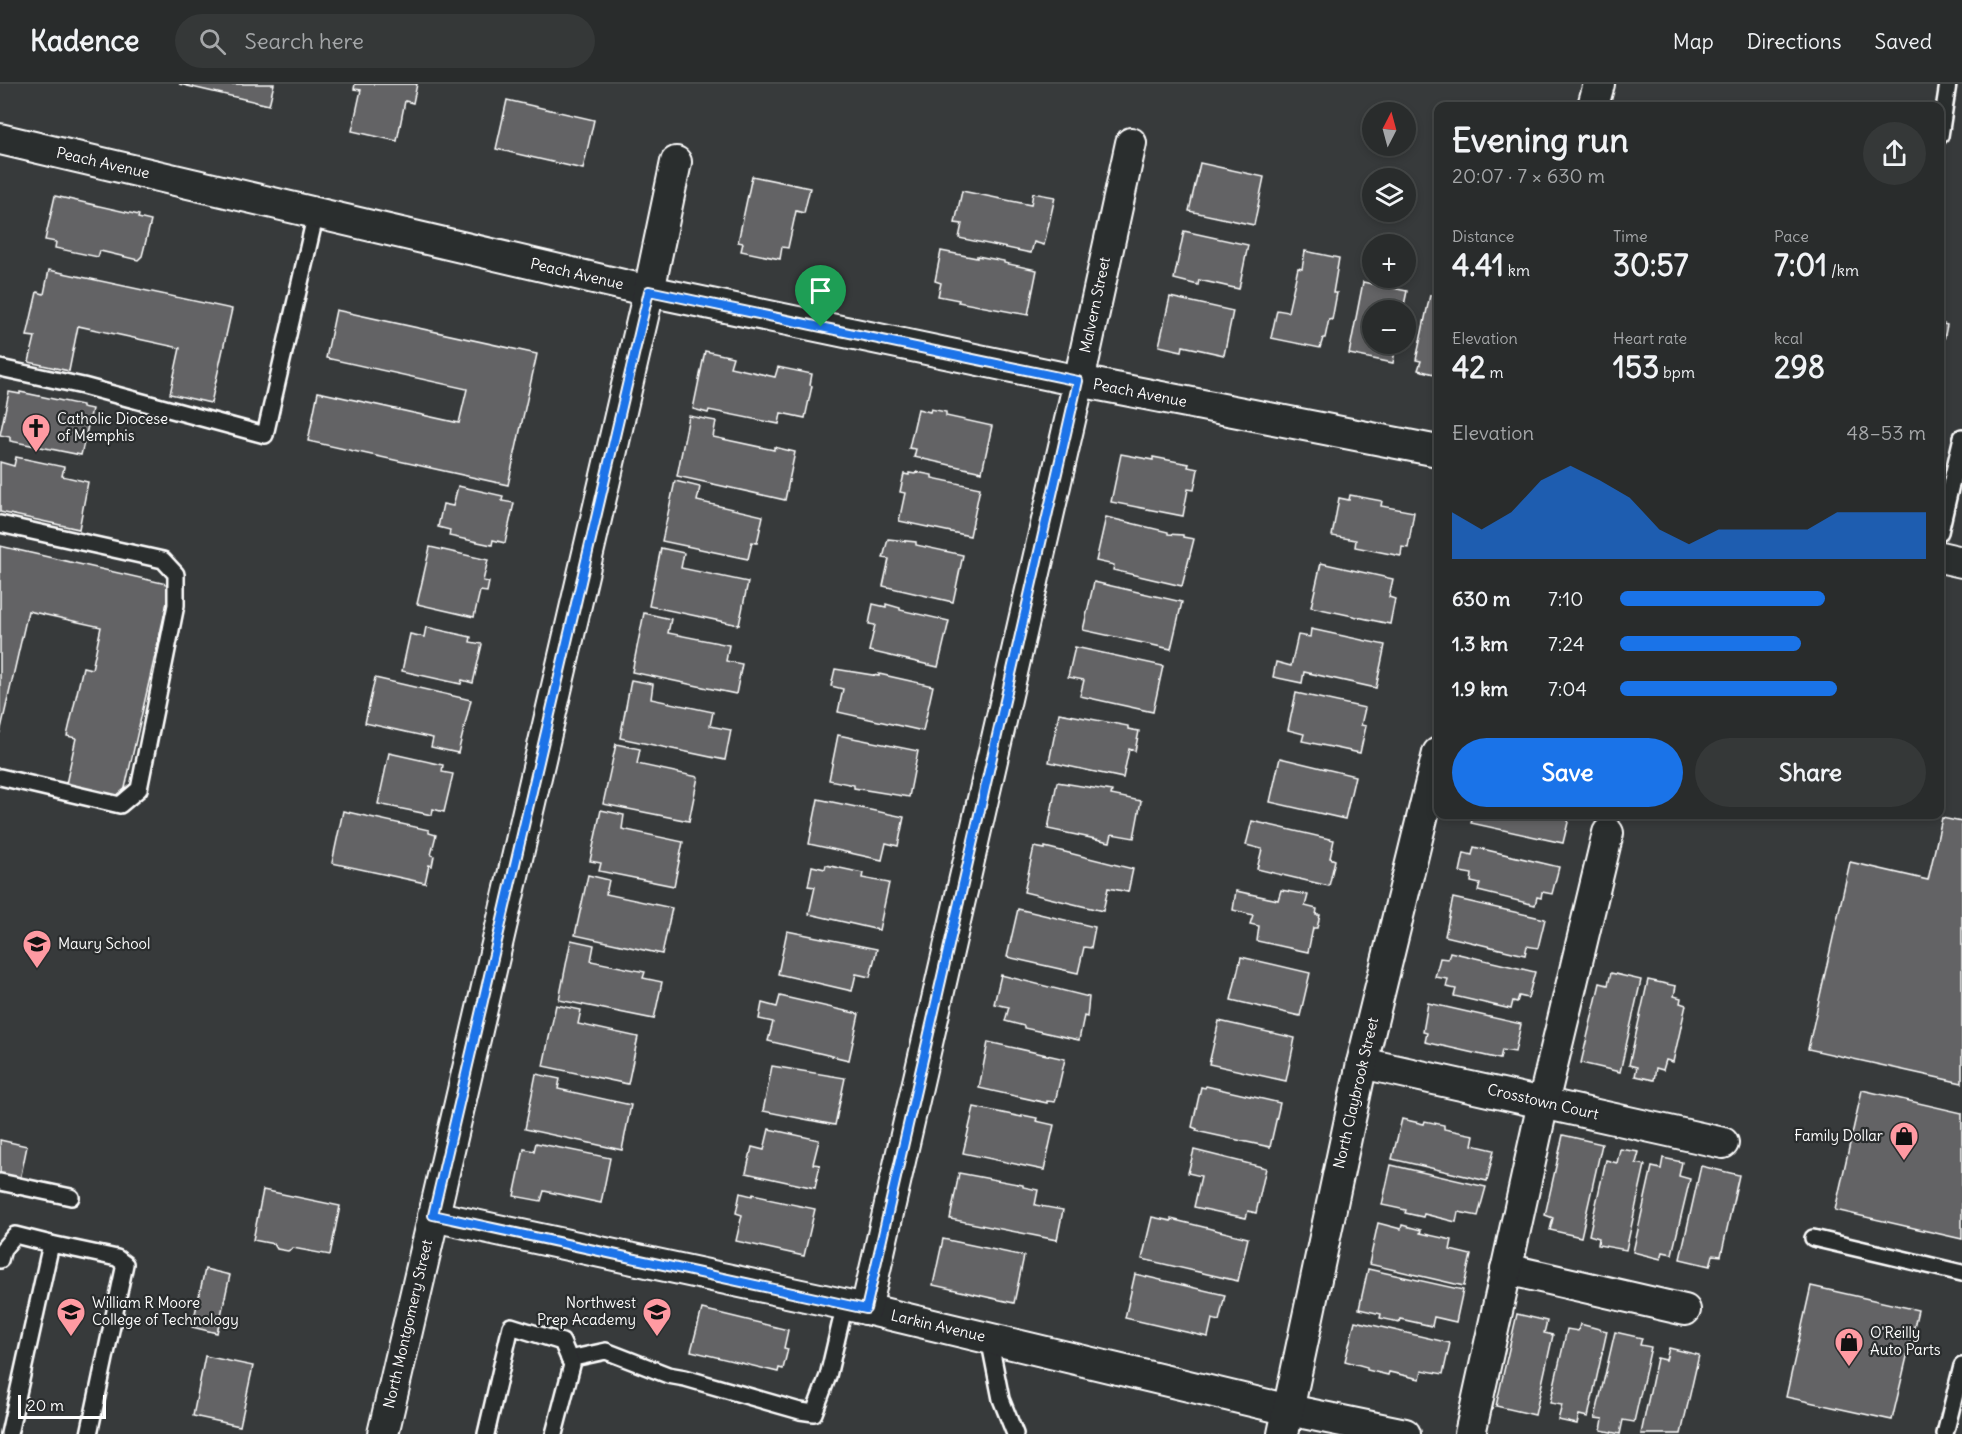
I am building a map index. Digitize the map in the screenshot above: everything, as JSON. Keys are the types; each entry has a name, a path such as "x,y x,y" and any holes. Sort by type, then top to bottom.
{"street":[{"path":"1594,102 1599,84"},
{"name":"Peach Avenue","path":"0,139 649,291 1078,381 1434,450"},
{"name":"Malvern Street","path":"856,1306 1078,381 1131,143"},
{"name":"North Montgomery Street","path":"383,1434 649,291 676,162"},
{"path":"1944,557 1962,562"},
{"name":"North Claybrook Street","path":"1286,1422 1362,1063 1434,769"},
{"path":"1470,1434 1543,1102 1608,833"},
{"name":"Crosstown Court","path":"1362,1063 1723,1143"},
{"name":"Larkin Avenue","path":"433,1215 856,1306 989,1338 1286,1422 1405,1434"},
{"path":"1506,1269 1685,1310"}],"lane":[{"path":"1944,110 1948,84"},
{"path":"0,368 84,386 265,435 316,213"},
{"path":"1944,515 1962,436"},
{"path":"0,524 162,560 176,574 176,606 139,789 120,805 0,777"},
{"path":"0,1182 70,1197"},
{"path":"0,1260 3,1249 15,1235 117,1258 125,1264 89,1434"},
{"path":"1813,1238 1962,1273"},
{"path":"9,1434 51,1244"},
{"path":"569,1359 606,1351 668,1375 814,1413 856,1306"},
{"path":"486,1434 511,1326 562,1342 572,1365 554,1434"},
{"path":"989,1338 1001,1399 1015,1434"},
{"path":"1945,1434 1962,1366"}],"building":[{"path":"179,84 274,84 269,105"},
{"path":"355,84 417,84 413,103 405,101 397,141 352,131 361,90 354,89"},
{"path":"507,100 594,120 583,169 496,149"},
{"path":"1200,163 1264,177 1254,225 1189,211"},
{"path":"752,176 810,188 804,213 796,211 788,248 782,247 780,259 741,251 743,243 738,242"},
{"path":"962,191 1031,205 1033,193 1055,197 1044,245 1034,242 1031,253 959,238 962,224 955,223"},
{"path":"55,196 139,215 138,218 151,221 142,256 138,260 100,251 98,257 55,248 56,242 45,240"},
{"path":"1184,231 1248,245 1239,289 1199,280 1198,285 1174,279"},
{"path":"941,251 1004,261 1004,263 1037,270 1028,315 938,296 941,283 935,281"},
{"path":"1305,251 1339,258 1333,293 1337,293 1332,320 1329,319 1325,338 1320,348 1271,338 1277,310 1288,312 1298,268 1302,269"},
{"path":"49,270 232,309 211,403 170,394 180,348 78,326 69,371 29,362 35,337 27,336 37,292 44,294"},
{"path":"1362,287 1407,291 1405,300 1362,300 1362,354 1394,354 1393,363 1349,354"},
{"path":"1430,295 1434,296 1434,374 1418,370 1421,361 1416,360"},
{"path":"1170,297 1233,311 1224,355 1183,346 1182,351 1159,346"},
{"path":"336,310 537,354 508,485 308,441 318,392 459,423 467,389 326,358"},
{"path":"1944,324 1947,325 1944,340"},
{"path":"705,351 733,357 730,367 775,377 778,367 812,374 810,385 812,386 805,418 781,413 779,424 693,409"},
{"path":"9,392 20,394 20,392 92,409 81,455 10,441 10,437 0,435"},
{"path":"918,409 946,412 946,416 992,426 982,472 914,457 916,449 909,448"},
{"path":"689,416 716,421 713,437 774,450 774,447 795,452 785,500 677,476"},
{"path":"1121,454 1189,464 1188,467 1198,469 1194,490 1188,489 1183,516 1111,502"},
{"path":"16,457 64,467 62,476 88,482 79,529 0,512 0,462 14,466"},
{"path":"916,472 932,475 932,478 980,488 970,536 899,521 905,493 900,492 904,474 915,474"},
{"path":"675,481 700,487 697,501 763,516 757,543 752,542 748,559 662,541"},
{"path":"458,486 503,496 502,501 514,503 505,543 493,540 492,545 449,536 450,530 438,527 443,504 453,506"},
{"path":"1350,495 1382,501 1381,506 1414,512 1408,548 1402,547 1401,556 1355,547 1356,540 1332,536 1339,498 1349,500"},
{"path":"1106,517 1194,539 1182,586 1113,570 1114,565 1096,561"},
{"path":"888,539 916,542 916,545 963,555 953,602 883,586 889,559 883,558"},
{"path":"0,546 171,585 123,797 66,784 76,738 67,736 83,667 92,669 101,627 28,611 0,733"},
{"path":"430,547 488,560 483,581 489,582 487,592 480,591 474,617 417,604"},
{"path":"661,548 684,553 681,568 748,582 739,625 649,606"},
{"path":"1321,563 1393,579 1389,597 1395,599 1390,624 1311,607"},
{"path":"1094,582 1182,602 1171,649 1083,630"},
{"path":"873,604 886,607 886,604 900,608 900,610 949,621 938,667 869,651 875,625 869,624"},
{"path":"644,613 671,619 668,633 729,645 726,661 742,664 736,694 632,672"},
{"path":"426,627 471,637 470,642 482,644 473,683 462,680 461,684 402,671 410,634 424,637"},
{"path":"1311,629 1385,645 1376,688 1304,672 1302,683 1273,677 1276,662 1291,666 1298,635 1310,637"},
{"path":"1075,647 1163,666 1153,712 1080,696 1084,680 1068,677"},
{"path":"835,669 879,676 879,674 933,686 923,731 838,712 843,689 831,686"},
{"path":"375,678 471,700 458,753 431,747 433,738 365,723"},
{"path":"631,680 653,684 651,699 713,712 710,726 731,730 725,760 620,738"},
{"path":"1296,693 1365,708 1361,725 1366,726 1360,753 1302,741 1304,734 1288,730"},
{"path":"1059,713 1128,726 1128,729 1139,731 1135,751 1129,749 1123,778 1049,762"},
{"path":"838,735 918,751 909,797 854,788 854,785 829,780"},
{"path":"616,744 640,749 637,764 698,777 689,821 603,804"},
{"path":"389,753 443,765 442,772 453,774 444,812 433,809 432,815 378,804"},
{"path":"1280,758 1355,776 1345,819 1270,802"},
{"path":"1057,782 1112,791 1111,795 1141,801 1134,838 1112,834 1110,842 1048,829"},
{"path":"818,799 904,817 898,846 886,843 882,860 809,844"},
{"path":"601,810 624,815 622,829 683,842 674,886 599,871 601,863 590,861"},
{"path":"343,811 429,830 429,833 436,835 431,855 434,856 432,866 429,865 425,883 332,863"},
{"path":"1472,819 1569,819 1563,843 1471,823"},
{"path":"1942,819 1962,822 1962,1083 1808,1049 1850,862 1928,880"},
{"path":"1252,821 1334,840 1330,858 1335,860 1329,886 1257,869 1262,849 1246,845"},
{"path":"1034,847 1045,849 1045,847 1133,869 1128,892 1108,888 1103,911 1024,892"},
{"path":"1474,847 1559,867 1552,894 1542,892 1541,898 1537,897 1535,905 1478,891 1480,884 1471,882 1472,874 1460,872 1464,853 1472,855"},
{"path":"826,865 863,873 862,878 889,883 879,930 809,914 815,887 808,886 812,866 825,869"},
{"path":"588,875 609,880 606,894 672,908 662,954 575,935"},
{"path":"1281,890 1308,895 1305,906 1317,909 1316,915 1320,915 1317,928 1313,928 1308,952 1257,941 1259,926 1250,924 1253,915 1233,910 1236,891 1278,900"},
{"path":"1453,898 1545,919 1538,948 1527,946 1525,955 1445,936"},
{"path":"1018,909 1095,927 1091,948 1084,947 1078,973 1007,957"},
{"path":"787,931 877,949 870,977 856,974 852,991 778,974"},
{"path":"571,940 594,945 591,961 645,972 643,978 662,982 654,1019 559,1000"},
{"path":"1450,952 1535,972 1528,998 1519,996 1517,1002 1513,1001 1511,1009 1454,996 1456,989 1446,987 1448,979 1435,977 1440,958 1448,959"},
{"path":"1241,957 1310,973 1300,1016 1231,1000"},
{"path":"1611,973 1641,980 1620,1072 1581,1063 1600,983 1608,985"},
{"path":"1001,975 1089,997 1087,1017 1084,1016 1079,1040 1024,1028 1024,1026 1005,1021 1009,1007 994,1004"},
{"path":"1648,980 1676,986 1674,996 1681,998 1680,1003 1686,1005 1673,1062 1666,1060 1663,1070 1656,1068 1654,1080 1635,1076 1637,1067 1629,1065"},
{"path":"780,996 859,1014 849,1060 768,1041 773,1022 759,1019 762,1003 777,1007"},
{"path":"1428,1003 1521,1024 1515,1052 1502,1050 1500,1059 1425,1042 1427,1033 1423,1032"},
{"path":"556,1005 581,1010 578,1024 638,1037 628,1084 543,1066"},
{"path":"1219,1021 1295,1038 1286,1081 1209,1064"},
{"path":"988,1042 1065,1059 1055,1102 1047,1101 1047,1103 979,1088"},
{"path":"772,1066 845,1078 835,1125 763,1111"},
{"path":"536,1074 560,1079 558,1089 631,1105 622,1150 525,1129"},
{"path":"1206,1086 1280,1103 1270,1147 1196,1131 1197,1129 1192,1127 1201,1087"},
{"name":"Family Dollar","path":"1862,1090 1962,1113 1962,1239 1835,1210"},
{"path":"974,1107 1037,1118 1036,1121 1054,1125 1044,1170 963,1153"},
{"path":"1402,1119 1424,1124 1425,1121 1444,1125 1444,1129 1474,1135 1472,1145 1494,1150 1487,1181 1392,1159"},
{"path":"769,1129 819,1140 813,1164 820,1165 815,1188 746,1173 752,1147 764,1150"},
{"path":"1563,1135 1602,1144 1581,1237 1550,1230 1553,1218 1545,1215"},
{"path":"0,1140 27,1146 20,1180 0,1176"},
{"path":"536,1143 610,1158 601,1203 544,1191 541,1201 514,1196 524,1149 534,1151"},
{"path":"1620,1149 1639,1152 1636,1163 1645,1165 1626,1250 1598,1245 1599,1238 1589,1235 1606,1160 1617,1163"},
{"path":"1194,1150 1266,1168 1256,1213 1248,1211 1246,1218 1194,1207 1201,1176 1188,1173"},
{"path":"1663,1158 1682,1162 1679,1176 1690,1179 1672,1254 1663,1252 1661,1259 1633,1252 1652,1167 1661,1169"},
{"path":"1391,1165 1486,1187 1478,1216 1458,1212 1456,1222 1424,1214 1423,1217 1405,1213 1406,1210 1382,1205"},
{"path":"1701,1166 1739,1175 1721,1256 1713,1255 1710,1266 1680,1259"},
{"path":"959,1173 1038,1190 1035,1205 1063,1210 1057,1240 950,1219"},
{"path":"263,1190 340,1206 330,1255 293,1248 288,1251 277,1249 274,1244 253,1240"},
{"path":"740,1193 815,1209 804,1256 736,1241 742,1215 736,1213"},
{"path":"1152,1217 1171,1221 1171,1219 1248,1238 1238,1281 1142,1259"},
{"path":"1378,1223 1401,1229 1402,1225 1421,1230 1420,1233 1452,1240 1450,1250 1471,1255 1464,1286 1369,1264"},
{"path":"943,1239 1024,1256 1014,1303 933,1285"},
{"path":"205,1269 230,1275 217,1333 192,1327"},
{"path":"1368,1269 1463,1290 1456,1322 1434,1317 1432,1326 1400,1319 1399,1322 1380,1318 1381,1314 1359,1309"},
{"path":"1135,1274 1225,1295 1219,1321 1212,1319 1208,1337 1125,1318"},
{"name":"O'Reilly Auto Parts","path":"1811,1286 1918,1310 1892,1420 1786,1397"},
{"path":"702,1309 788,1330 784,1348 788,1349 783,1369 779,1368 778,1372 691,1351"},
{"path":"1517,1314 1547,1321 1544,1333 1553,1335 1535,1415 1496,1406"},
{"path":"1355,1321 1450,1343 1443,1374 1422,1370 1420,1379 1389,1372 1388,1375 1345,1361"},
{"path":"1580,1324 1607,1331 1588,1417 1579,1415 1577,1424 1558,1420 1562,1405 1550,1403 1567,1329 1578,1331"},
{"path":"1615,1332 1642,1338 1640,1345 1651,1347 1634,1422 1623,1420 1620,1434 1601,1430 1603,1419 1595,1418"},
{"path":"1669,1348 1699,1355 1681,1434 1641,1434 1657,1358 1666,1360"},
{"path":"205,1356 253,1366 240,1426 193,1416"}],"place":[{"name":"Catholic Diocese of Memphis","path":"36,454"},
{"name":"Maury School","path":"37,970"},
{"name":"Family Dollar","path":"1904,1162"},
{"name":"William R Moore College of Technology","path":"71,1338"},
{"name":"Northwest Prep Academy","path":"657,1338"},
{"name":"O'Reilly Auto Parts","path":"1849,1368"}],"route":[{"path":"649,291 821,327 1078,381 866,1309 433,1215 649,291"}]}
